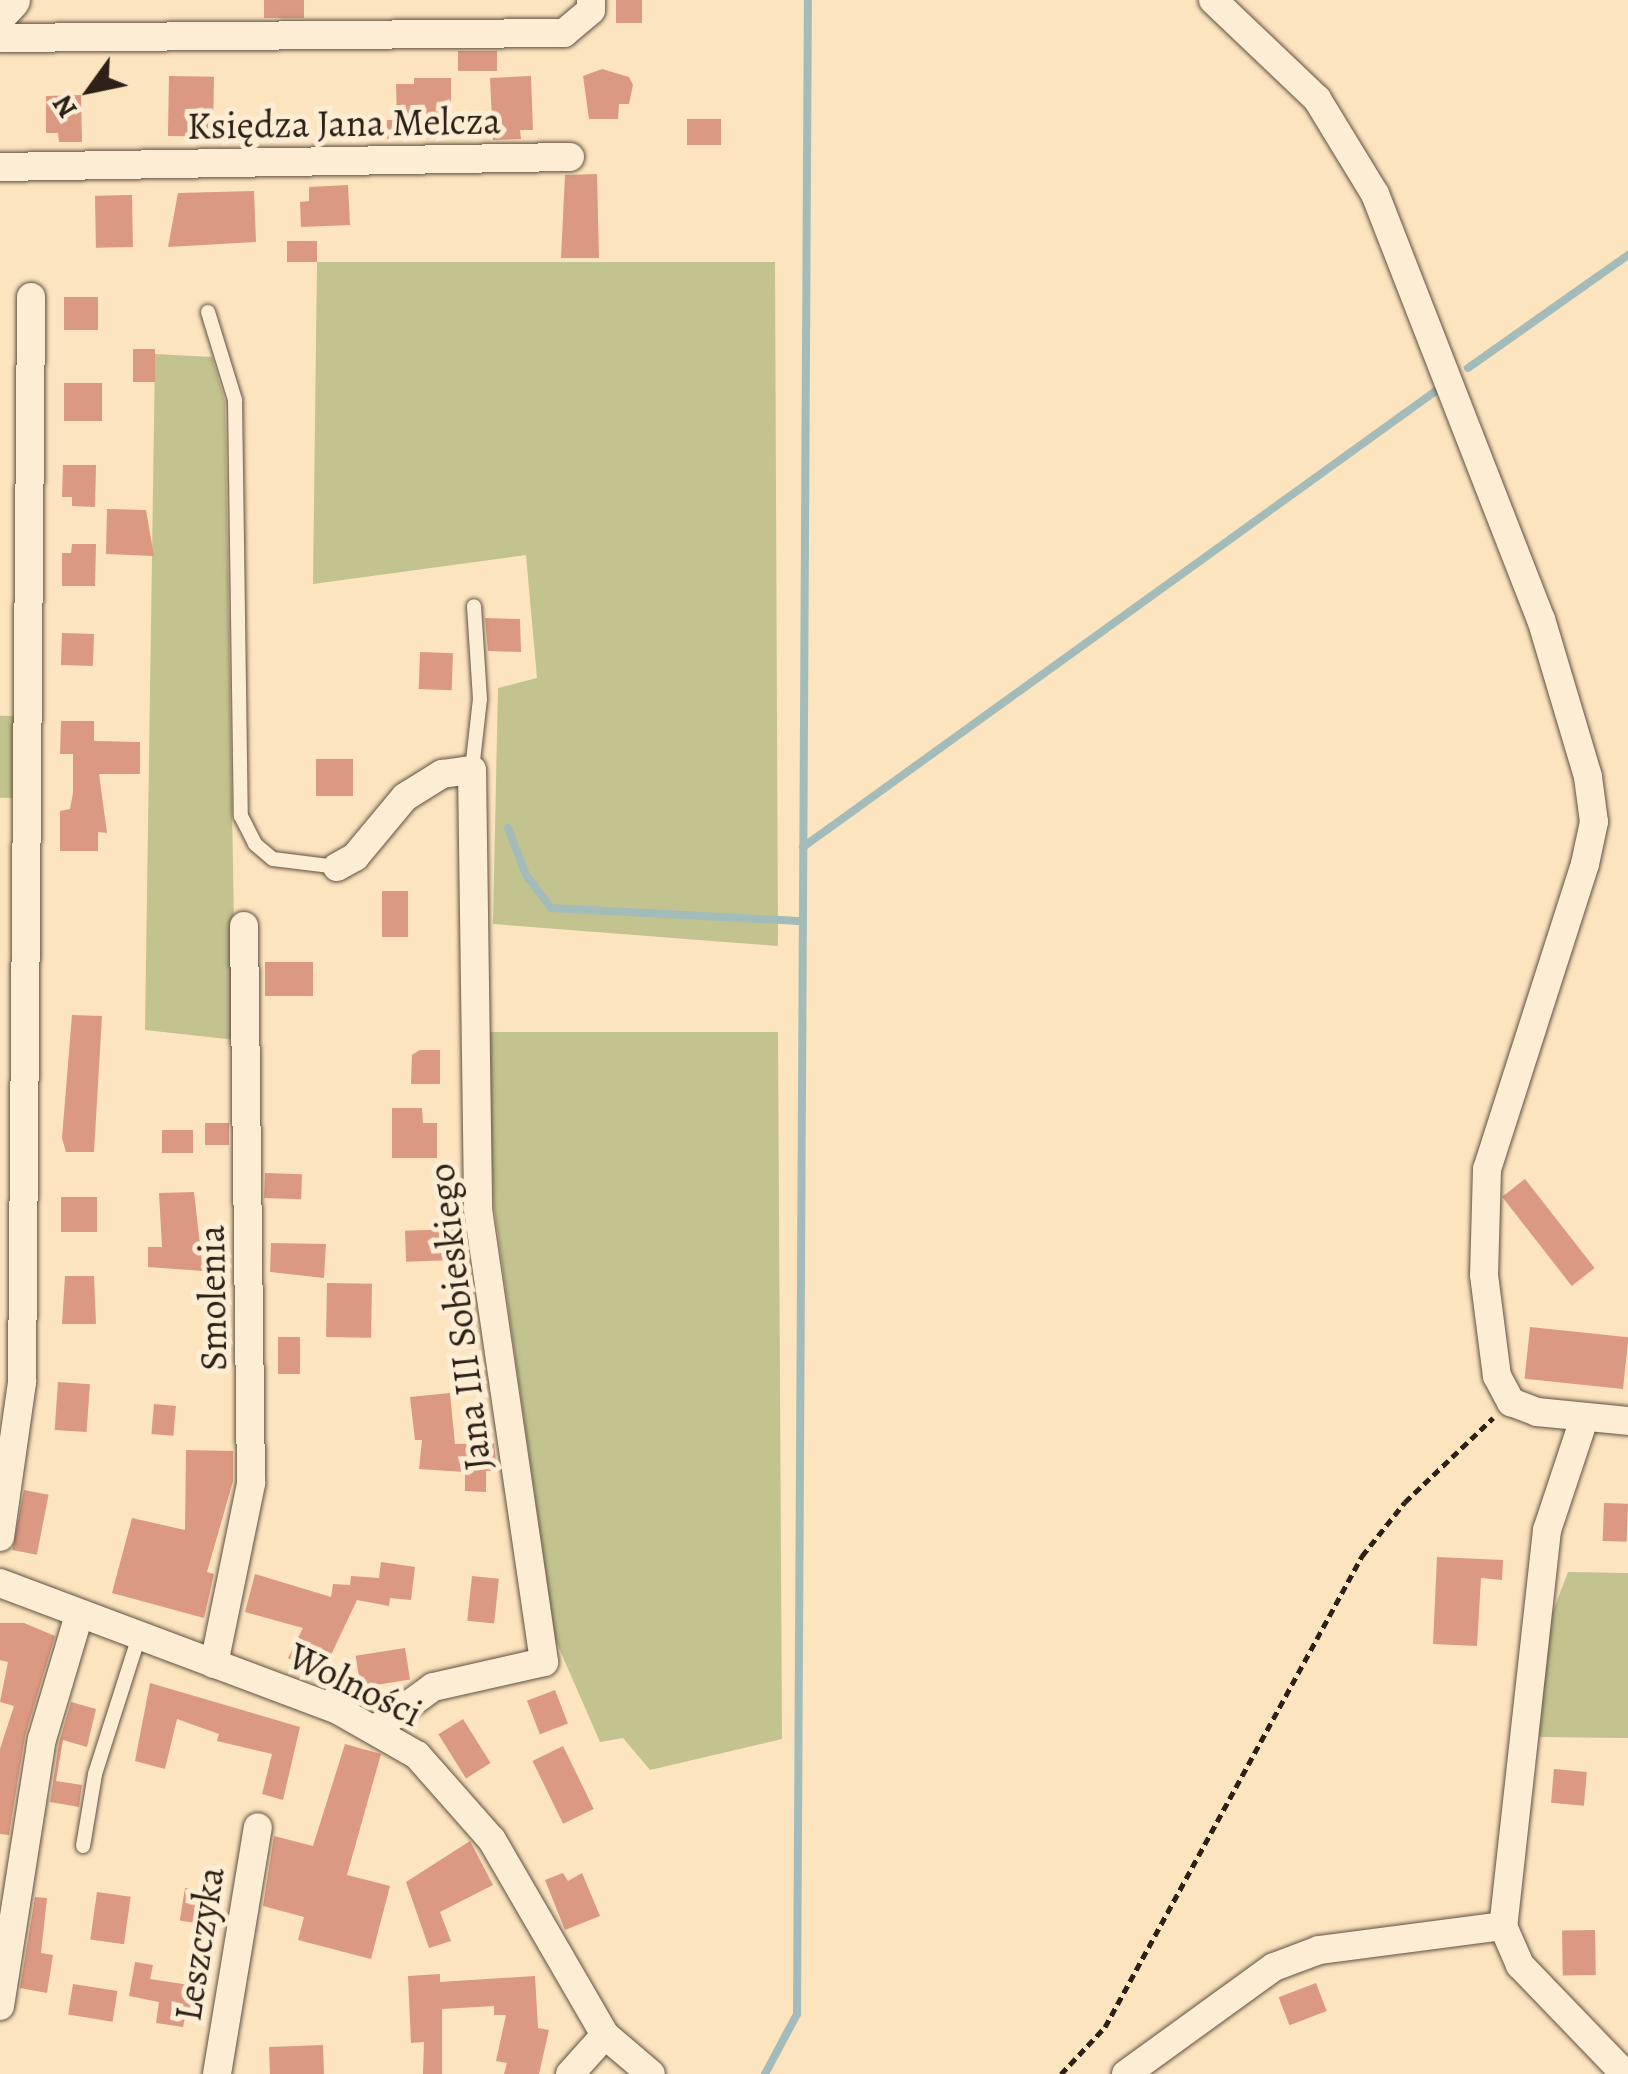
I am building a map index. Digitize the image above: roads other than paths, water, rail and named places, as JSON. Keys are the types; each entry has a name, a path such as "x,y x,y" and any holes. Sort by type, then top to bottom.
{"main road":[{"path":"0,12 11,0"}],"street":[{"path":"0,38 564,32 591,10 591,0"},
{"path":"1213,0 1317,99 1375,194 1541,620 1588,777 1594,822 1585,864 1487,1170 1484,1275 1496,1376 1510,1402 1584,1418 1628,1421"},
{"name":"Księdza Jana Melcza","path":"0,167 570,157"},
{"path":"0,1537 22,1382 32,296"},
{"path":"337,867 355,857 405,797 442,774 472,770"},
{"name":"Jana III Sobieskiego","path":"377,1728 433,1687 544,1662 478,1208 472,770"},
{"name":"Smolenia","path":"214,1664 251,1483 244,926"},
{"path":"1584,1418 1548,1530 1503,1926 1520,1965 1625,2074"},
{"name":"Wolności","path":"0,1584 377,1728 440,1776 492,1840 605,2034 651,2074"},
{"path":"0,2006 42,1739 80,1615"},
{"name":"Leszczyka","path":"217,2074 258,1828"},
{"path":"1126,2074 1274,1966 1319,1950 1503,1926"},
{"path":"570,2074 605,2034"}],"lane":[{"path":"208,312 236,400 241,816 254,844 273,859 337,867"},
{"path":"472,770 480,700 474,606"},
{"path":"83,1846 95,1774 139,1636"}],"waterway":[{"path":"765,2074 797,2014 808,0"},
{"path":"1468,368 1628,255"},
{"path":"803,847 1437,390"},
{"path":"508,828 526,875 551,908 803,921"}]}
